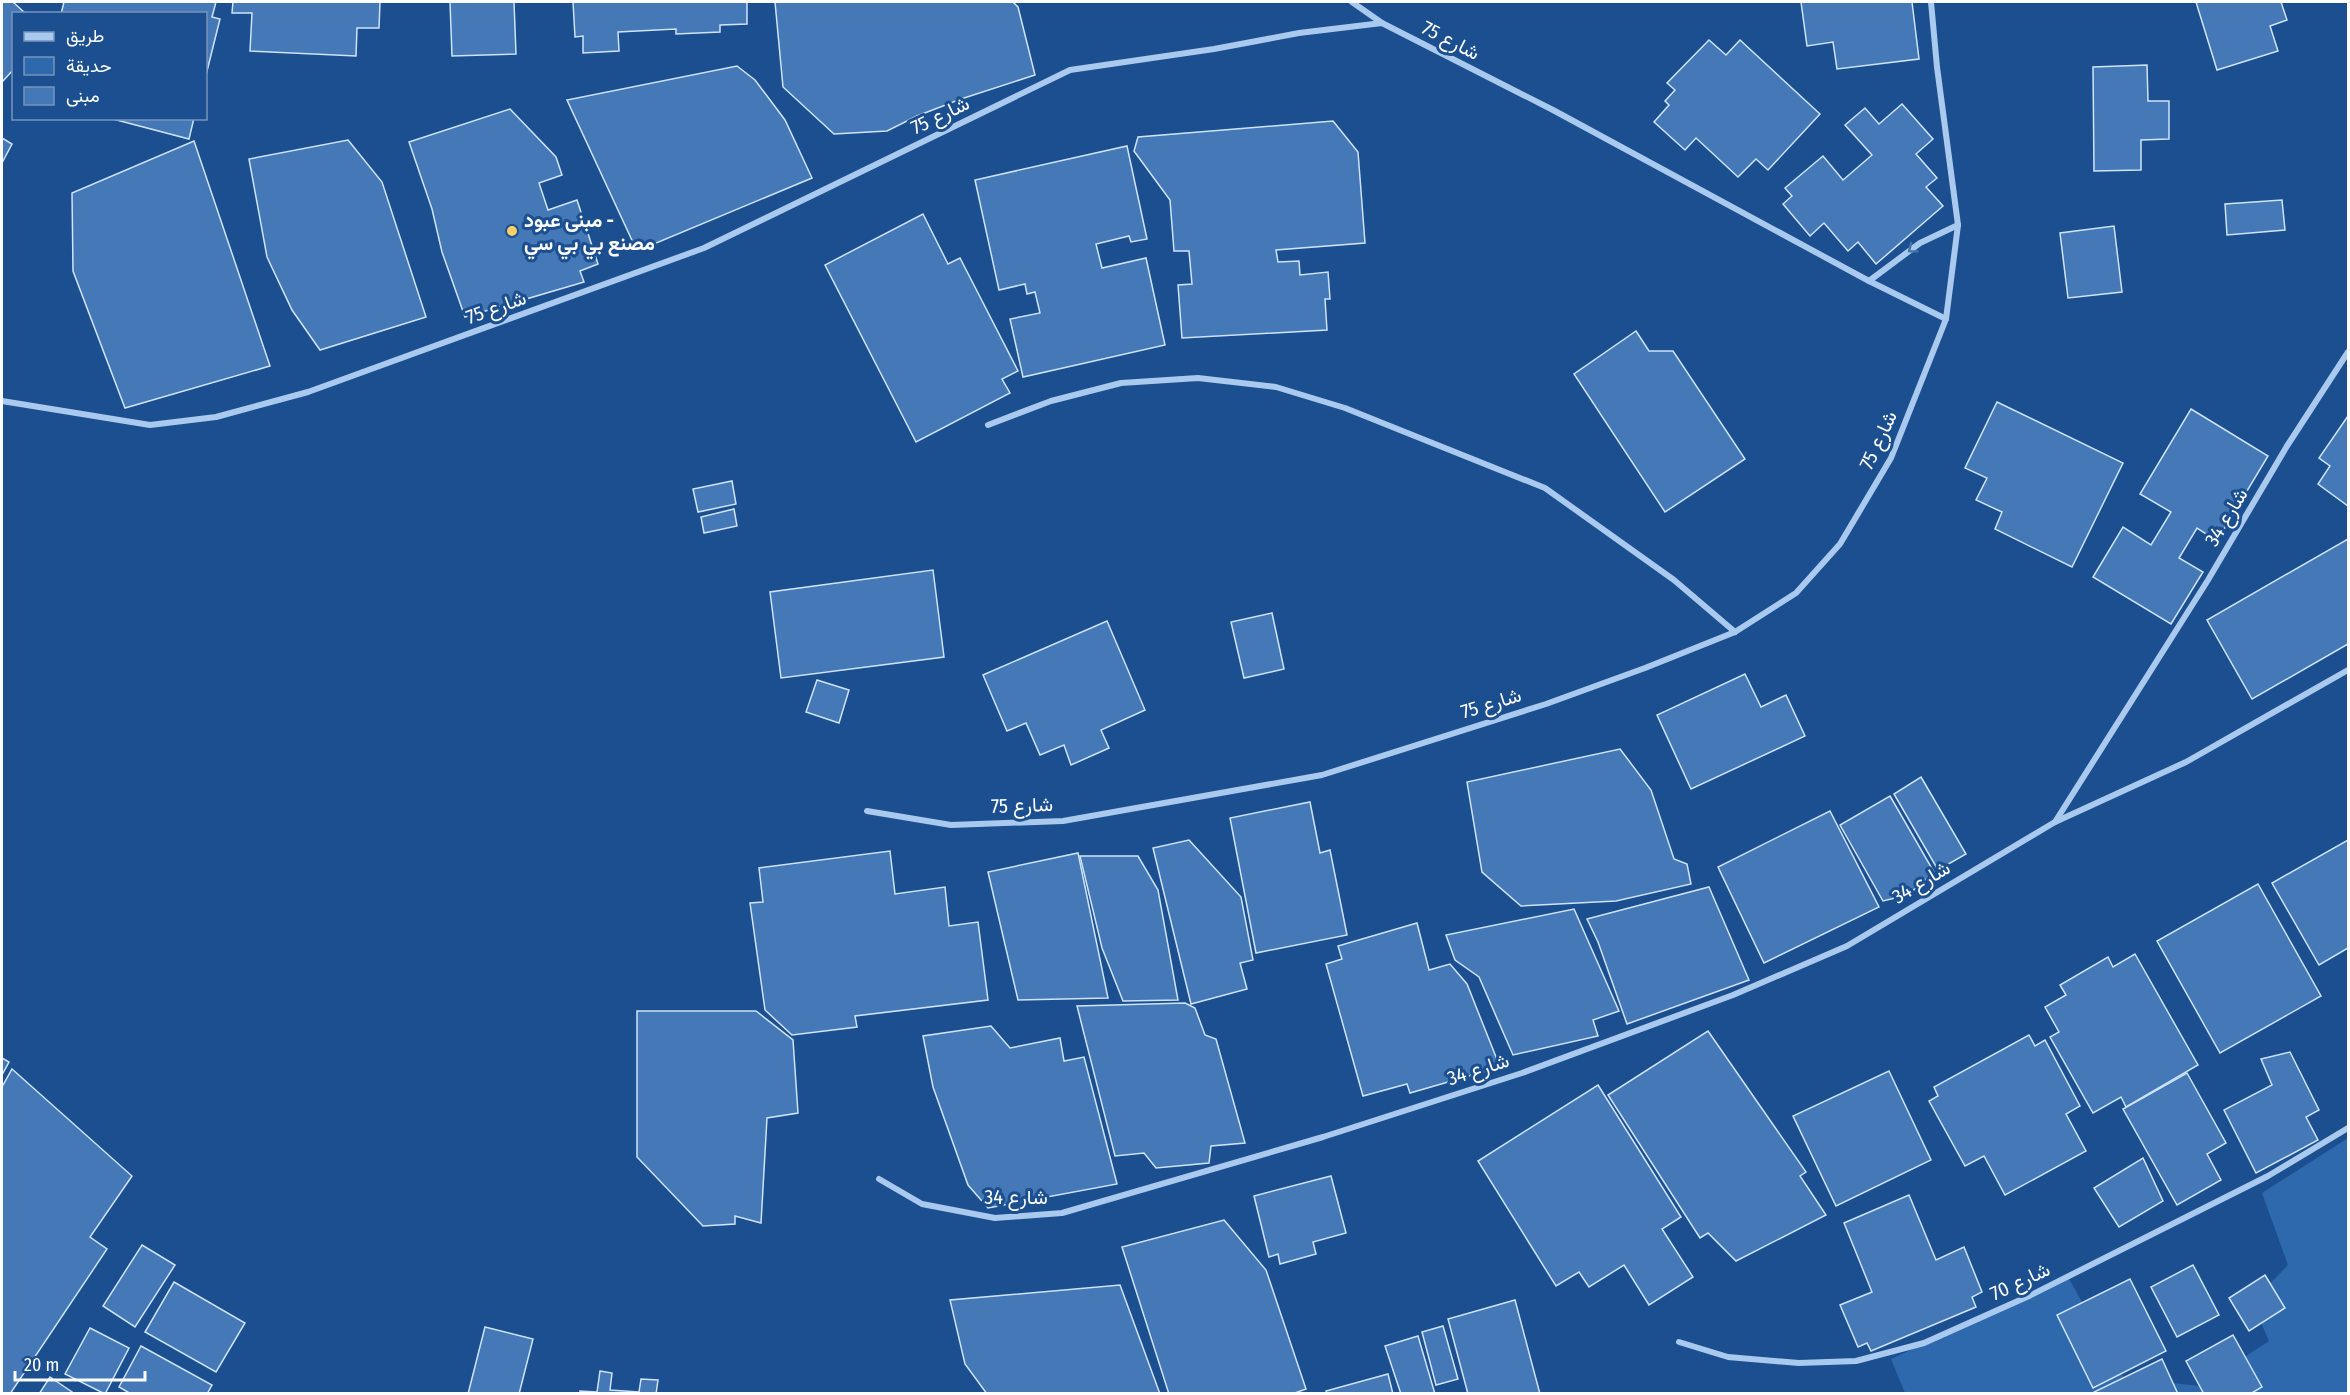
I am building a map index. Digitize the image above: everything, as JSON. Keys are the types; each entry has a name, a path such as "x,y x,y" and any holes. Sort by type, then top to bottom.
{"street":[{"path":"1352,2 1383,23"},
{"name":"شارع 75","path":"867,811 951,825 1063,820 1322,775 1546,704 1735,632 1796,593 1840,544 1891,458 1946,319 1958,225 1937,67 1931,2"},
{"name":"شارع 75","path":"2,401 150,425 216,417 308,392 704,248 1070,70 1214,49 1299,33 1383,23 1553,110 1869,281 1946,319"},
{"path":"1869,281 1920,243 1958,225"},
{"name":"شارع 34","path":"2055,822 2208,580 2288,446 2349,352"},
{"path":"988,425 1051,400 1122,383 1198,378 1276,387 1345,408 1545,488 1674,580 1735,632"},
{"name":"شارع 34","path":"879,1179 922,1204 995,1218 1062,1213 1323,1137 1521,1073 1753,987 1847,946 2055,822 2186,762 2349,670"},
{"name":"شارع 70","path":"1679,1342 1728,1357 1798,1364 1856,1360 1924,1343 2039,1291 2268,1176 2349,1128"}],"green space":[{"path":"2348,1138 2348,1393 1905,1393 1891,1359 2068,1277 2124,1378 2200,1386 2269,1341 2252,1302 2288,1265 2262,1193"}],"building":[{"path":"2,2 13,2 24,12 12,12 12,71 2,82"},
{"path":"64,2 216,2 212,17 220,19 207,71 207,12 62,12"},
{"path":"233,2 380,2 379,28 357,28 356,56 250,51 252,13 232,13"},
{"path":"450,2 514,2 516,54 452,56"},
{"path":"573,2 747,2 747,24 720,25 720,32 676,34 676,29 618,32 619,51 583,53 583,36 575,37"},
{"path":"775,2 1013,2 1018,7 1035,75 961,99 917,116 887,131 834,134 783,87"},
{"path":"1801,2 1912,2 1919,59 1837,69 1833,42 1807,46"},
{"path":"2196,2 2281,2 2287,20 2270,26 2278,51 2217,70"},
{"path":"1709,40 1726,55 1740,40 1820,114 1768,170 1756,159 1738,177 1696,138 1685,150 1654,122 1669,105 1665,101 1675,90 1667,83"},
{"path":"2147,65 2148,101 2169,101 2169,139 2141,140 2141,170 2094,171 2093,67"},
{"path":"737,66 755,80 785,120 812,178 637,251 567,100"},
{"path":"1902,104 1933,139 1916,154 1937,178 1926,187 1943,206 1876,264 1858,242 1848,251 1824,223 1810,236 1783,204 1792,196 1785,188 1823,156 1843,180 1872,155 1845,125 1865,108 1879,124"},
{"name":"مبنى عبود - مصنع بي بي سي","path":"510,109 556,157 562,175 539,183 548,210 577,200 598,264 580,271 584,282 465,317 442,252 432,209 409,142"},
{"path":"117,120 194,120 189,139"},
{"path":"1333,121 1358,152 1365,243 1276,250 1278,262 1299,261 1300,275 1328,272 1330,299 1325,299 1327,330 1182,338 1178,285 1192,284 1189,251 1174,251 1170,200 1134,151 1138,137"},
{"path":"2,138 12,144 2,163"},
{"path":"348,140 382,182 426,317 320,350 292,310 267,257 249,159"},
{"path":"194,141 270,366 125,408 73,271 72,193"},
{"path":"1127,146 1147,239 1131,242 1129,236 1096,244 1102,268 1146,258 1165,345 1023,377 1010,319 1040,313 1035,292 1027,294 1025,284 999,290 975,180"},
{"path":"2282,200 2285,230 2227,235 2225,204"},
{"path":"923,214 948,264 960,258 1018,371 1002,379 1010,393 916,442 825,265"},
{"path":"2114,226 2122,292 2068,298 2060,233"},
{"path":"1636,331 1649,351 1673,351 1745,459 1665,512 1574,374"},
{"path":"1997,402 2123,463 2072,567 1995,529 2002,512 1976,500 1987,478 1965,468"},
{"path":"2191,409 2268,456 2217,541 2197,528 2179,558 2203,572 2171,624 2093,577 2123,527 2151,545 2171,512 2140,494"},
{"path":"2348,416 2348,506 2318,484 2330,466 2319,458"},
{"path":"732,481 736,504 698,512 693,489"},
{"path":"734,509 737,526 704,533 701,517"},
{"path":"2348,539 2348,644 2252,699 2207,620"},
{"path":"933,570 944,657 781,678 770,592"},
{"path":"1272,613 1284,669 1244,678 1231,622"},
{"path":"1107,621 1145,710 1101,730 1109,748 1071,765 1064,745 1040,755 1026,723 1007,731 983,675"},
{"path":"1745,674 1761,707 1786,695 1805,736 1691,789 1657,715"},
{"path":"817,680 849,690 839,723 806,712"},
{"path":"1620,749 1651,790 1674,859 1687,864 1691,884 1616,901 1521,906 1482,872 1467,782"},
{"path":"1921,777 1966,854 1938,870 1894,794"},
{"path":"1890,796 1934,872 1908,895 1883,901 1840,825"},
{"path":"1310,802 1320,853 1330,850 1347,935 1256,953 1230,818"},
{"path":"1830,811 1879,907 1764,963 1718,867"},
{"path":"1189,840 1241,897 1253,960 1240,963 1247,989 1191,1004 1153,848"},
{"path":"2348,840 2348,948 2319,965 2272,883"},
{"path":"890,851 895,894 945,887 949,926 978,922 988,1000 855,1016 857,1027 792,1035 765,1010 750,903 763,902 759,868"},
{"path":"1078,853 1108,998 1018,1000 988,872"},
{"path":"1080,856 1138,856 1158,890 1178,1000 1123,1001 1102,948"},
{"path":"2258,884 2321,996 2220,1053 2157,941"},
{"path":"1709,887 1749,980 1627,1024 1598,942 1587,919"},
{"path":"1574,909 1619,1011 1593,1020 1598,1036 1513,1055 1479,977 1455,960 1446,935"},
{"path":"1417,923 1429,970 1450,964 1467,984 1500,1067 1410,1093 1407,1084 1363,1096 1326,964 1342,959 1338,946"},
{"path":"2135,954 2198,1065 2126,1107 2121,1097 2093,1113 2050,1037 2059,1032 2045,1007 2066,995 2060,985 2108,957 2113,967"},
{"path":"1185,1003 1195,1008 1205,1035 1216,1039 1245,1143 1211,1146 1209,1163 1156,1168 1144,1153 1115,1156 1077,1006"},
{"path":"637,1011 756,1011 793,1040 798,1113 767,1118 761,1223 735,1216 735,1224 703,1226 637,1157"},
{"path":"991,1026 1010,1048 1060,1038 1064,1061 1084,1057 1117,1184 988,1208 968,1185 933,1087 923,1036"},
{"path":"1708,1031 1806,1172 1800,1176 1826,1215 1736,1261 1708,1233 1700,1238 1608,1095"},
{"path":"2029,1035 2035,1046 2045,1040 2080,1106 2066,1114 2086,1151 2005,1195 1984,1156 1965,1166 1929,1101 1938,1096 1934,1087"},
{"path":"2290,1052 2319,1110 2306,1117 2318,1140 2256,1173 2224,1110 2272,1085 2261,1059"},
{"path":"2,1058 9,1062 2,1075"},
{"path":"12,1069 132,1176 90,1237 107,1249 10,1394 2,1394 2,1087"},
{"path":"1889,1071 1931,1160 1836,1206 1793,1116"},
{"path":"2187,1073 2226,1143 2207,1154 2221,1180 2177,1205 2123,1109"},
{"path":"1598,1085 1681,1217 1662,1229 1693,1277 1649,1305 1624,1265 1589,1287 1579,1272 1556,1286 1478,1161"},
{"path":"2143,1158 2163,1201 2119,1227 2094,1188"},
{"path":"1331,1176 1346,1233 1313,1242 1316,1254 1280,1264 1278,1254 1269,1257 1254,1196"},
{"path":"1909,1195 1936,1260 1964,1247 1982,1292 1972,1297 1976,1307 1871,1351 1867,1343 1858,1347 1840,1305 1872,1292 1844,1223"},
{"path":"1224,1220 1266,1270 1306,1389 1292,1394 1169,1394 1122,1247"},
{"path":"142,1245 175,1265 135,1327 103,1306"},
{"path":"2193,1265 2219,1315 2177,1337 2151,1287"},
{"path":"2265,1275 2285,1308 2249,1331 2229,1298"},
{"path":"2130,1279 2166,1351 2093,1388 2057,1315"},
{"path":"174,1282 245,1323 216,1372 145,1332"},
{"path":"1120,1285 1160,1394 987,1394 965,1364 950,1300"},
{"path":"1515,1300 1540,1394 1468,1394 1448,1319"},
{"path":"1443,1326 1458,1379 1436,1385 1422,1332"},
{"path":"485,1327 533,1339 519,1394 468,1394"},
{"path":"90,1328 129,1348 105,1394 65,1374"},
{"path":"2233,1335 2262,1387 2250,1394 2204,1394 2186,1361"},
{"path":"1418,1336 1435,1394 1401,1394 1385,1346"},
{"path":"141,1346 212,1385 207,1394 131,1394 119,1387"},
{"path":"2162,1359 2178,1394 2095,1394 2094,1392"},
{"path":"600,1371 612,1373 610,1390 639,1392 641,1379 658,1380 656,1394 580,1394 580,1391 597,1392"},
{"path":"1388,1374 1393,1394 1327,1394 1326,1391"},
{"path":"50,1377 75,1394 39,1394"}],"place":[{"name":"مبنى عبود - مصنع بي بي سي","path":"512,231"}]}
